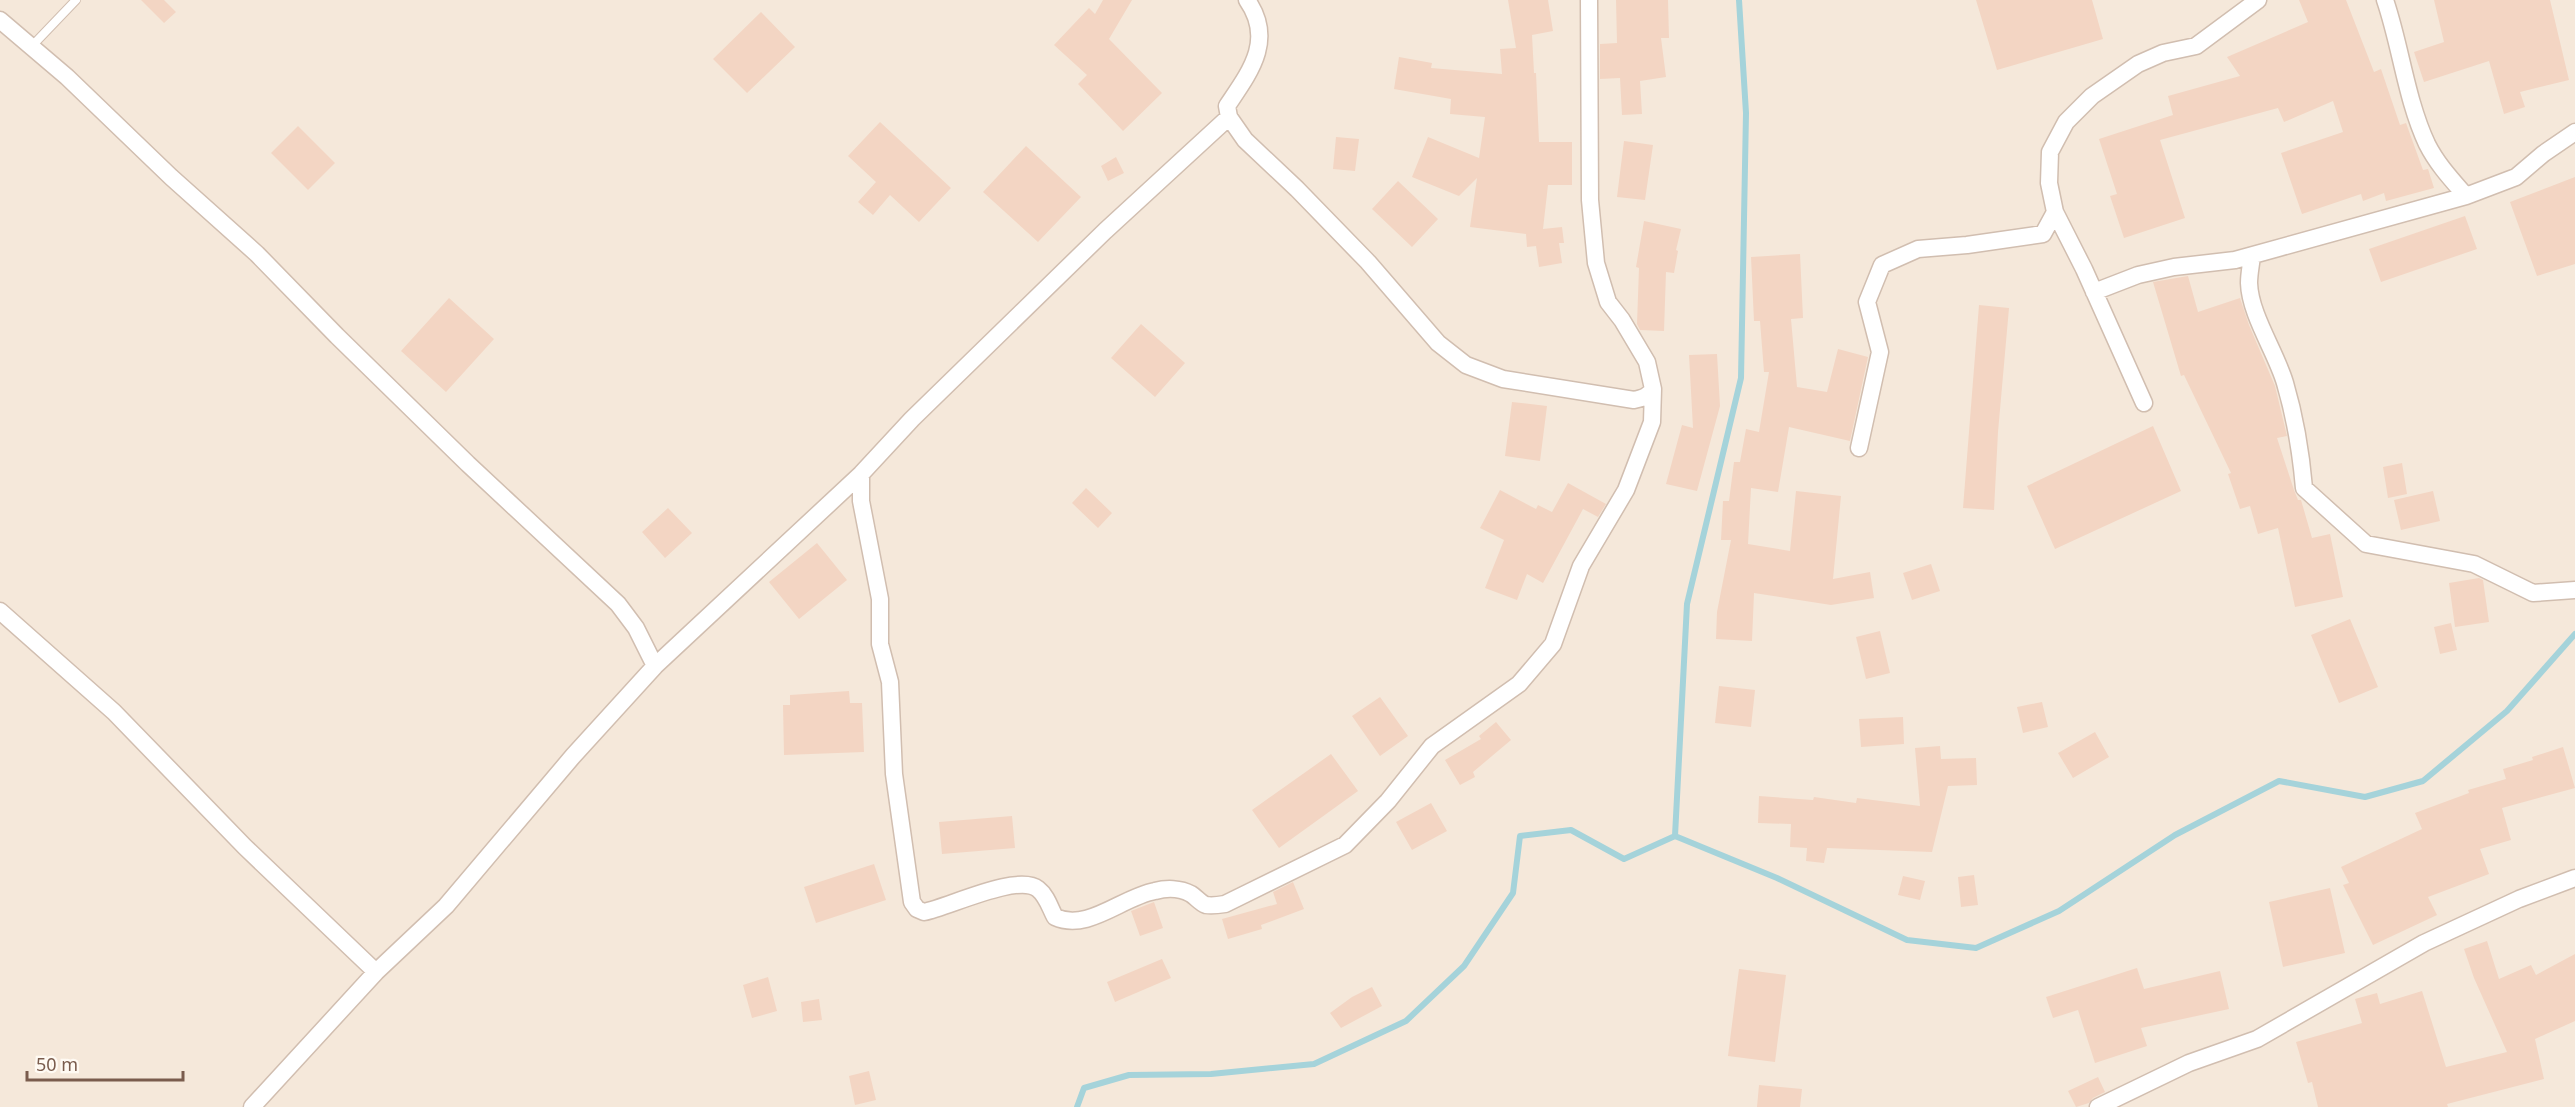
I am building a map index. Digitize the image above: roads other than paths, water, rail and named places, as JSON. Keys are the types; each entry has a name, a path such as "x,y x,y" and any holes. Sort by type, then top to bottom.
{"street":[{"path":"1247,0 1257,16 1260,45 1250,73 1227,106 1229,117 1245,140 1352,246 1438,343 1466,364 1503,379 1634,400 1650,394 1653,388"},
{"path":"861,474 861,501 880,599 880,644 890,682 894,774 912,902 917,909 924,912 1021,884 1038,889 1047,899 1055,917 1065,922 1080,922 1129,899 1155,890 1177,889 1209,906 1225,904 1345,845 1388,801 1432,746 1519,684 1553,644 1581,566 1626,490 1652,422 1653,388 1647,362 1622,320 1608,302 1596,263 1590,200 1589,0"},
{"path":"2144,404 2055,212 2049,183 2050,152 2066,122 2092,96 2138,64 2163,53 2196,46 2258,0"},
{"path":"2385,0 2416,114 2427,143 2442,168 2466,196"},
{"path":"0,20 67,77 171,177 257,254 337,336 618,604 636,628 655,666"},
{"path":"252,1107 376,972 446,906 573,756 655,666 861,474 912,419 1105,231 1229,117"},
{"path":"2094,292 2156,271 2252,256 2323,234 2466,196 2516,177 2575,132"},
{"path":"1858,448 1880,352 1867,302 1882,265 1918,249 1967,245 2043,234 2055,212"},
{"path":"2252,256 2249,284 2253,304 2286,385 2301,455 2304,488 2366,544 2474,564 2533,593 2575,590"},
{"path":"0,611 114,712 245,848 376,972"},
{"path":"2098,1107 2189,1063 2257,1039 2424,943 2519,899 2575,878"}],"lane":[{"path":"31,47 76,0"}],"waterway":[{"path":"1675,836 1687,604 1741,378 1746,113 1739,0"},
{"path":"1077,1107 1084,1088 1129,1075 1211,1074 1314,1064 1406,1021 1464,966 1513,893 1520,836 1571,830 1624,859 1675,836 1777,878 1907,940 1976,948 2059,911 2175,835 2279,781 2365,797 2423,781 2507,711 2575,634"}]}
